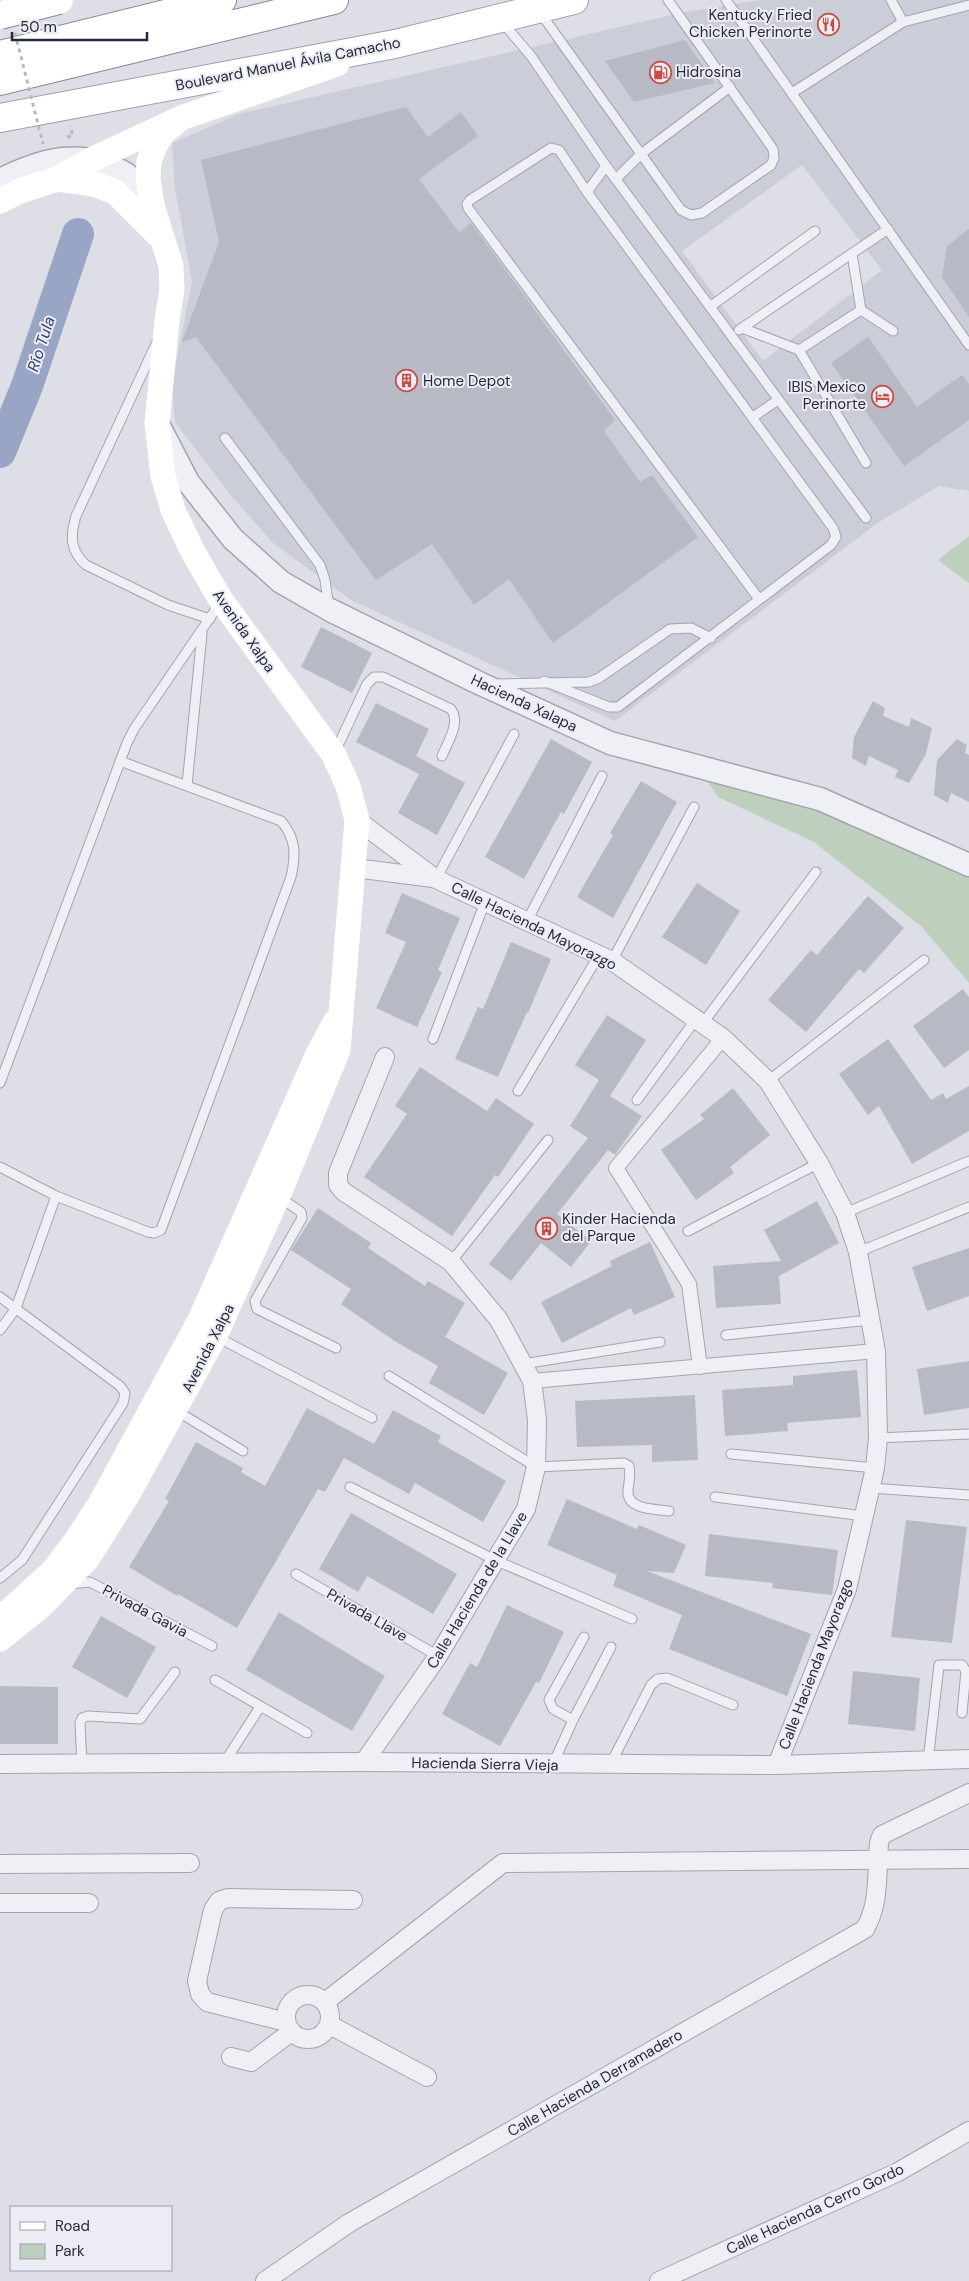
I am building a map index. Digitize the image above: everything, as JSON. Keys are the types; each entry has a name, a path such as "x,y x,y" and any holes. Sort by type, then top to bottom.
{"main road":[{"path":"7,22 59,0"},
{"path":"0,56 222,0"},
{"path":"0,81 334,0"},
{"name":"Boulevard Manuel Ávila Camacho","path":"0,118 395,44 574,0"},
{"path":"0,201 20,191 57,179 94,159 181,118 395,44"},
{"name":"Avenida Xalpa","path":"0,1619 87,1559 128,1494 167,1405 206,1332 269,1192 338,1050 357,820 348,786 334,755 216,610 193,552 173,510 163,476 157,423 172,289 171,266 150,194 149,161 162,134 181,118"},
{"name":"Avenida Xalpa","path":"57,179 94,184 115,192 162,238"},
{"name":"Avenida Xalpa","path":"0,1639 41,1606 58,1578"}],"street":[{"path":"0,180 31,165 62,159 94,159 126,174 150,194"},
{"name":"Hacienda Xalapa","path":"157,423 188,482 234,540 281,582 330,610 480,684 610,743 820,800 969,865"},
{"name":"Calle Hacienda Mayorazgo","path":"357,820 436,879 606,958 723,1038 768,1081 819,1163 845,1213 858,1252 876,1351 878,1438 875,1468 846,1589 777,1765"},
{"name":"Calle Hacienda Mayorazgo","path":"354,868 436,879"},
{"path":"700,1367 688,1284 616,1168 723,1038"},
{"name":"Calle Hacienda de la Llave","path":"364,1762 438,1656 497,1561 526,1509 536,1468 537,1420 532,1381 499,1320 451,1262 344,1192 338,1184 338,1173 385,1057"},
{"path":"532,1381 876,1351"},
{"name":"Hacienda Sierra Vieja","path":"0,1764 364,1762 777,1765 969,1759"},
{"name":"Calle Hacienda Derramadero","path":"265,2281 349,2223 865,1929 872,1916 876,1902 880,1840 887,1832 969,1793"},
{"path":"325,2002 503,1863 878,1858 969,1859"},
{"path":"0,1864 190,1863"},
{"path":"289,2027 287,2010 293,2000 304,1995 315,1996 325,2002 330,2013 330,2025 323,2034 313,2040 301,2039 289,2027 207,2002 200,1994 197,1981 213,1910 219,1901 228,1898 352,1900"},
{"path":"0,1903 89,1903"},
{"path":"330,2025 427,2078"},
{"path":"231,2057 251,2062 289,2027"},
{"name":"Calle Hacienda Cerro Gordo","path":"659,2281 898,2172 969,2131"}],"lane":[{"path":"537,9 681,210 691,215 702,213 771,165 774,158 773,149 668,0"},
{"path":"726,0 969,345"},
{"path":"891,0 902,22"},
{"path":"792,93 902,22 969,5"},
{"path":"499,18 530,56 606,166 732,334 778,400 866,518"},
{"path":"616,179 641,154 730,87"},
{"path":"544,681 609,707 618,707 831,545 836,537 834,528 587,192 559,150 551,148 467,204 468,208 759,599"},
{"path":"587,192 606,166"},
{"path":"732,334 888,229"},
{"path":"711,306 815,231"},
{"path":"852,254 862,310 893,332"},
{"path":"799,350 862,310"},
{"path":"0,1083 120,761 134,729 216,610 168,605 86,565 76,556 73,545 71,530 76,516 167,321"},
{"path":"742,328 799,350 866,462"},
{"path":"753,417 778,400"},
{"path":"225,438 320,565 325,580 330,610"},
{"path":"480,684 544,681 589,682 599,678 670,629 691,628 711,638"},
{"path":"187,785 202,631"},
{"path":"334,755 367,684 374,677 383,678 451,709 455,715 455,726 442,756"},
{"path":"436,879 514,734"},
{"path":"0,1168 56,1196 148,1232 154,1233 161,1230 292,877 295,862 295,844 289,830 281,820 120,761"},
{"path":"527,921 602,776"},
{"path":"518,1091 606,958 694,807"},
{"path":"636,1100 816,872"},
{"path":"433,1039 486,902"},
{"path":"768,1081 924,960"},
{"path":"451,1262 548,1140"},
{"path":"845,1213 969,1161"},
{"path":"688,1231 819,1163"},
{"path":"269,1192 301,1212 302,1218 255,1301 255,1305 257,1309 336,1348"},
{"path":"0,1330 16,1308 56,1196"},
{"path":"858,1252 969,1207"},
{"path":"0,1297 120,1386 125,1394 123,1403 22,1560 0,1578"},
{"path":"726,1335 870,1320"},
{"path":"206,1332 372,1418"},
{"path":"523,1364 660,1342"},
{"path":"389,1376 536,1468 624,1463 629,1466 631,1472 628,1496 631,1502 636,1506 669,1512"},
{"path":"167,1405 243,1451"},
{"path":"878,1438 969,1434"},
{"path":"731,1454 875,1468"},
{"path":"350,1487 497,1561 632,1619"},
{"path":"871,1488 969,1495"},
{"path":"715,1497 864,1516"},
{"name":"Privada Llave","path":"296,1574 438,1656"},
{"name":"Privada Gavia","path":"58,1578 90,1582 212,1646"},
{"path":"573,1720 553,1709 549,1700 584,1636"},
{"path":"552,1764 612,1647"},
{"path":"928,1761 940,1664 962,1664 965,1666 962,1713"},
{"path":"82,1764 80,1723 82,1718 88,1716 140,1719 175,1672"},
{"path":"610,1765 651,1685 658,1679 667,1678 733,1705"},
{"path":"215,1680 307,1733"},
{"path":"224,1763 260,1707"}],"path":[{"path":"7,22 43,144"}],"shaded area":[{"path":"762,0 969,0 969,491 939,486 879,522 615,721 351,600 273,543 229,493 175,422 172,385 192,281 175,189 172,143 239,114 685,12","holes":["802,165 882,270 763,361 682,251"]}],"green space":[{"path":"969,536 969,583 938,560"},
{"path":"703,775 829,813 969,874 969,983 921,926 814,842 718,797"}],"building":[{"name":"Hidrosina","path":"685,40 715,83 634,102 605,61"},
{"name":"Home Depot","path":"406,107 428,137 461,112 478,136 419,179 459,232 471,223 615,420 604,431 640,482 652,475 698,537 553,643 509,579 474,605 432,544 376,580 196,337 182,342 219,242 201,160"},
{"path":"969,229 969,317 942,277 947,246"},
{"name":"IBIS Mexico Perinorte","path":"868,337 917,407 962,375 969,384 969,420 904,466 831,363"},
{"path":"321,627 372,653 352,693 301,667"},
{"path":"873,701 885,708 883,716 909,727 911,718 932,728 926,754 909,783 895,777 898,770 869,756 866,766 852,758 854,737"},
{"path":"376,703 429,729 416,756 465,783 437,835 398,813 419,774 356,742"},
{"path":"551,739 592,762 564,814 561,812 524,879 485,857"},
{"path":"957,739 967,745 965,753 969,755 969,802 951,793 948,803 934,795 937,760"},
{"path":"641,781 677,802 613,918 577,897 613,835 610,833"},
{"path":"697,883 740,911 706,965 662,937"},
{"path":"402,893 460,918 438,970 442,972 417,1027 376,1008 406,942 385,933"},
{"path":"868,896 904,928 864,973 859,969 806,1032 768,1000 811,950 817,955"},
{"path":"511,942 551,959 498,1077 455,1059 478,1007 483,1009"},
{"path":"963,989 969,997 969,1050 944,1068 913,1026"},
{"path":"607,1015 646,1040 610,1096 642,1116 615,1155 608,1150 557,1214 591,1241 571,1267 541,1243 511,1281 489,1264 588,1138 570,1126 599,1080 575,1065"},
{"path":"888,1039 931,1100 943,1093 946,1099 969,1086 969,1131 912,1164 879,1106 868,1115 839,1074"},
{"path":"420,1067 487,1111 496,1098 534,1124 498,1177 495,1175 452,1236 364,1177 407,1114 395,1106"},
{"path":"733,1088 770,1135 730,1167 734,1173 696,1200 661,1150 704,1119 700,1115"},
{"path":"817,1201 839,1243 779,1276 781,1304 716,1308 713,1266 781,1261 764,1230"},
{"path":"318,1208 371,1243 368,1248 425,1286 428,1281 465,1303 445,1337 508,1373 484,1415 429,1383 438,1366 393,1340 341,1304 351,1289 291,1250"},
{"path":"650,1242 675,1297 634,1315 631,1308 562,1343 541,1302 612,1266 610,1261"},
{"path":"969,1248 969,1296 927,1311 912,1267"},
{"path":"969,1361 969,1408 924,1415 917,1369"},
{"path":"857,1370 861,1417 787,1423 788,1431 725,1436 722,1390 793,1385 793,1376"},
{"path":"695,1395 698,1460 652,1462 652,1445 577,1447 575,1401"},
{"path":"307,1408 374,1444 393,1410 441,1436 438,1442 506,1481 483,1522 415,1483 409,1494 344,1458 325,1492 318,1489 237,1628 178,1594 177,1596 129,1567 169,1501 165,1499 196,1442 243,1468 241,1472 265,1486"},
{"path":"567,1499 637,1529 639,1525 686,1545 674,1573 647,1571 811,1634 787,1696 669,1649 682,1615 613,1586 617,1575 547,1545"},
{"path":"351,1513 457,1574 433,1614 367,1576 358,1592 319,1569"},
{"path":"906,1520 967,1527 952,1643 891,1637"},
{"path":"709,1534 838,1550 832,1595 772,1588 773,1583 705,1576"},
{"path":"507,1605 564,1632 539,1683 536,1682 500,1746 442,1714 470,1663 477,1667"},
{"path":"279,1612 385,1676 352,1731 246,1670"},
{"path":"101,1616 156,1647 127,1698 72,1667"},
{"path":"853,1671 920,1678 915,1731 848,1724"},
{"path":"0,1686 58,1687 58,1744 0,1744"}],"waterway":[{"name":"Río Tula","path":"0,452 27,386 78,234"}],"place":[{"name":"Kentucky Fried Chicken Perinorte","path":"828,24"},
{"name":"Hidrosina","path":"660,72"},
{"name":"Home Depot","path":"407,381"},
{"name":"IBIS Mexico Perinorte","path":"882,396"},
{"name":"Kinder Hacienda del Parque","path":"546,1228"}]}
